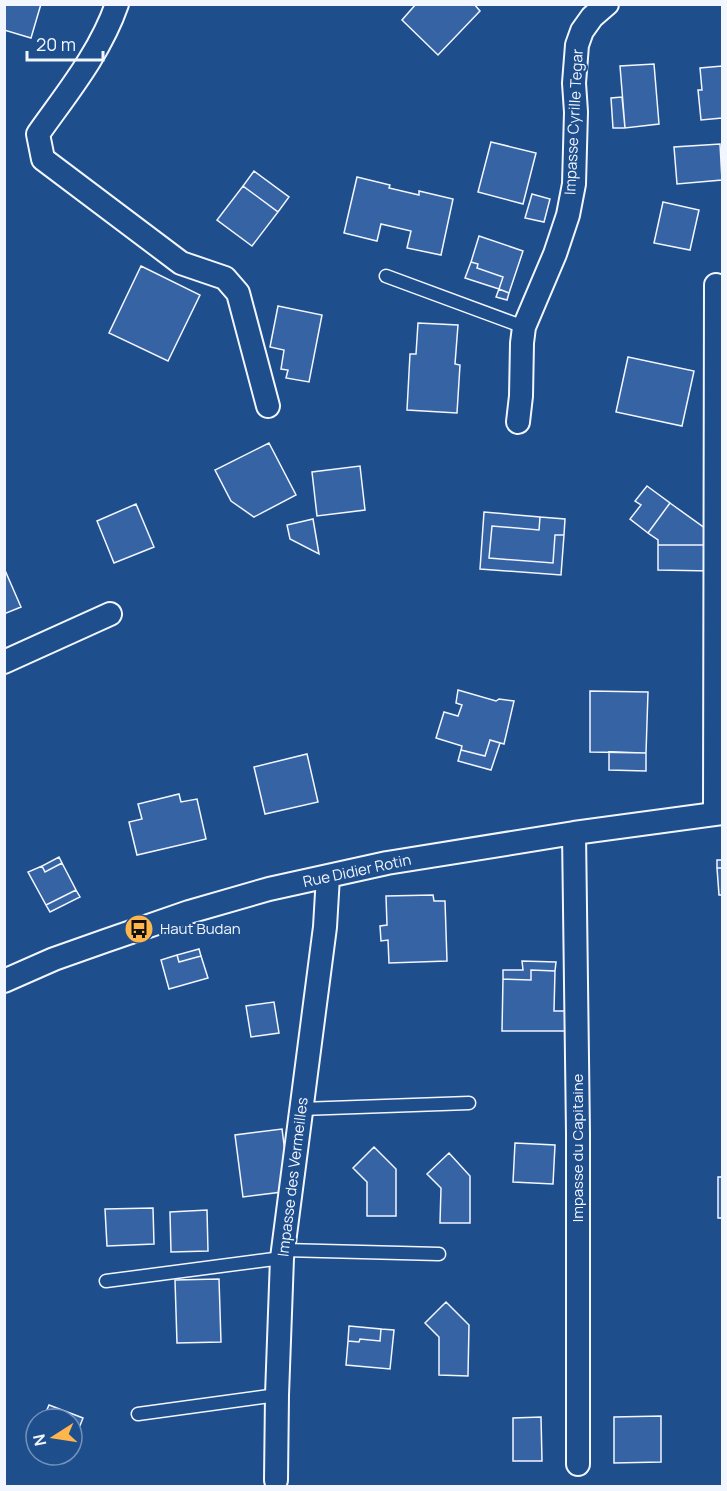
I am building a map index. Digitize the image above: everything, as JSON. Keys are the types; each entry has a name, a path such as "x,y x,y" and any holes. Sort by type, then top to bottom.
{"street":[{"path":"117,4 110,24 84,70 38,134 43,159 181,262 225,278 238,293 268,406"},
{"name":"Impasse Cyrille Tegar","path":"519,422 524,327 555,254 568,215 574,184 576,112 574,83 577,45 582,31 592,17 607,4"},
{"path":"716,285 719,813"},
{"path":"4,662 110,614"},
{"name":"Rue Didier Rotin","path":"4,981 54,959 189,912 269,889 387,863 574,833 719,813"},
{"name":"Impasse du Capitaine","path":"574,833 578,1133 578,1464"},
{"name":"Impasse des Vermeilles","path":"276,1480 283,1254 325,927 328,876"}],"lane":[{"path":"386,276 524,327"},
{"path":"301,1109 469,1103"},
{"path":"106,1281 283,1254 440,1254"},
{"path":"138,1414 277,1395"}],"building":[{"path":"4,4 41,4 31,38 4,30"},
{"path":"416,4 474,4 480,11 438,55 402,20"},
{"path":"654,64 659,124 625,128 620,66"},
{"path":"722,66 722,118 701,120 698,90 702,90 700,68"},
{"path":"622,97 625,128 613,128 611,98"},
{"path":"491,142 536,153 523,204 478,192"},
{"path":"720,144 722,180 677,184 674,147"},
{"path":"254,171 289,197 278,212 243,186"},
{"path":"357,177 419,195 419,191 453,199 441,255 407,248 411,231 381,224 377,241 344,233"},
{"path":"243,186 278,212 252,246 217,220"},
{"path":"532,194 550,199 544,222 525,218"},
{"path":"663,202 699,210 690,250 654,243"},
{"path":"479,236 523,251 509,293 499,289 503,277 477,268 478,264 471,262"},
{"path":"471,262 478,264 477,268 503,277 499,289 465,278"},
{"path":"141,266 200,295 168,361 109,333"},
{"path":"499,289 509,293 507,300 496,297"},
{"path":"278,306 322,315 309,382 286,378 288,370 281,369 284,350 270,347"},
{"path":"418,323 458,325 455,364 460,365 457,413 407,410 410,354 416,354"},
{"path":"628,357 694,371 682,426 616,412"},
{"path":"269,443 296,495 254,517 231,501 215,470"},
{"path":"360,466 365,510 317,516 312,472"},
{"path":"647,486 670,503 648,533 630,519 641,505 635,501"},
{"path":"670,503 713,534 713,545 658,545 658,540 648,533"},
{"path":"136,504 154,547 114,563 97,521"},
{"path":"484,512 540,517 539,530 492,526 489,558 553,563 555,535 564,535 561,575 480,569"},
{"path":"540,517 565,519 564,535 555,535 553,563 489,558 492,526 539,530"},
{"path":"313,519 319,554 290,539 287,525"},
{"path":"658,545 713,545 712,571 658,570"},
{"path":"4,568 21,607 4,614"},
{"path":"458,690 496,701 499,699 514,701 504,744 490,740 485,756 461,750 462,746 436,738 444,712 458,716 462,705 456,703"},
{"path":"590,691 648,692 646,753 590,752"},
{"path":"490,740 500,743 491,770 458,761 461,750 485,756"},
{"path":"609,752 646,753 646,771 609,770"},
{"path":"307,754 318,802 265,814 254,767"},
{"path":"179,794 181,802 197,799 206,839 137,855 129,822 142,819 138,804"},
{"path":"59,857 62,863 45,872 42,866"},
{"path":"717,860 722,860 722,868 717,868"},
{"path":"62,863 76,890 46,905 28,872 42,866 45,872"},
{"path":"717,868 722,868 722,895 719,895"},
{"path":"76,890 80,897 50,912 46,905"},
{"path":"433,895 434,901 445,901 447,961 389,963 388,940 381,941 380,926 387,925 386,896"},
{"path":"199,949 201,956 179,962 177,955"},
{"path":"177,955 179,962 201,956 208,978 169,989 161,960"},
{"path":"522,961 556,962 555,971 531,970 531,980 503,979 503,970 523,970"},
{"path":"531,970 555,971 554,1011 566,1011 565,1031 502,1031 503,979 531,980"},
{"path":"274,1002 279,1033 251,1037 246,1006"},
{"path":"282,1129 290,1191 243,1197 235,1135"},
{"path":"515,1143 555,1145 553,1184 513,1182"},
{"path":"374,1147 396,1169 396,1216 367,1216 367,1182 353,1168"},
{"path":"449,1153 470,1176 470,1223 440,1223 441,1188 427,1174"},
{"path":"718,1177 722,1177 722,1218 718,1218"},
{"path":"153,1208 154,1244 107,1246 105,1209"},
{"path":"207,1210 208,1251 171,1252 170,1212"},
{"path":"219,1279 221,1342 177,1343 175,1280"},
{"path":"446,1302 469,1325 468,1376 439,1375 439,1337 425,1323"},
{"path":"349,1326 381,1329 380,1341 360,1339 359,1342 348,1341"},
{"path":"381,1329 394,1330 390,1369 346,1365 348,1341 359,1342 360,1339 380,1341"},
{"path":"661,1416 661,1462 614,1463 614,1417"},
{"path":"541,1417 542,1461 513,1461 513,1418"}],"place":[{"name":"Haut Budan","path":"139,929"}]}
